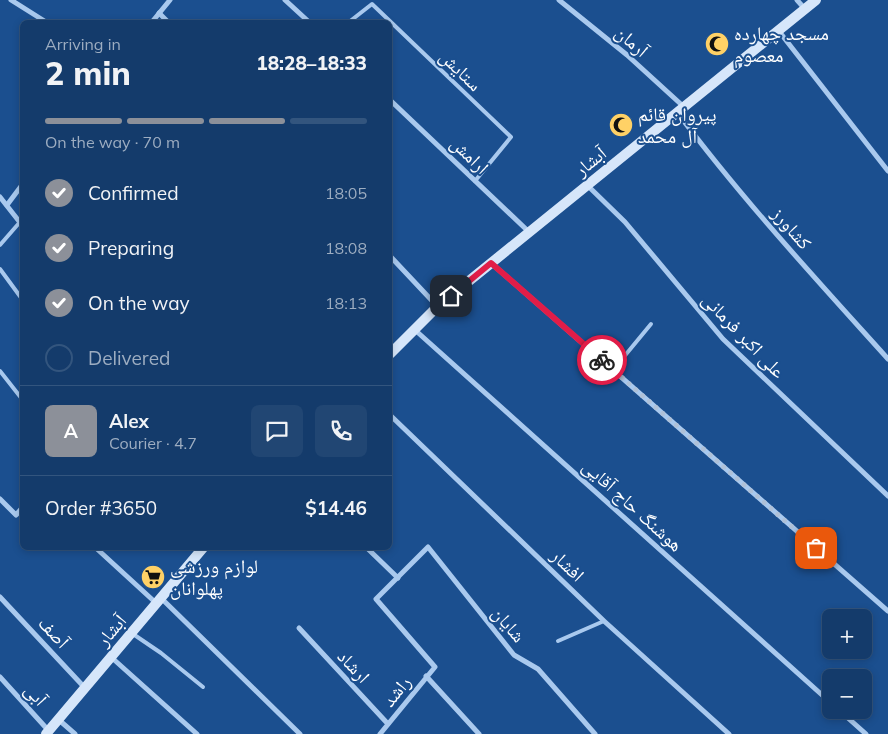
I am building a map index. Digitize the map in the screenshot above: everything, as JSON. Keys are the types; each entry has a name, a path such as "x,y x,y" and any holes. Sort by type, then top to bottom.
{"street":[{"path":"11,0 43,20"},
{"path":"154,20 170,0"},
{"path":"285,0 307,20"},
{"name":"آرمان","path":"559,0 627,55 680,110"},
{"path":"797,0 804,9"},
{"name":"آبشار","path":"392,352 438,306 816,0"},
{"path":"159,13 166,20"},
{"path":"778,30 888,171"},
{"name":"ارامش","path":"392,102 529,232"},
{"name":"کشاورز","path":"680,110 725,173 815,278 888,358"},
{"name":"علی اکبر فرمانی","path":"587,186 625,222 723,339 888,496"},
{"path":"7,205 20,188"},
{"path":"0,197 20,222"},
{"path":"392,258 438,306"},
{"path":"491,263 888,612"},
{"name":"هوشنگ حاج آقایی","path":"415,330 822,695"},
{"name":"افشار","path":"392,417 604,621 729,734"},
{"path":"0,499 16,515 20,510"},
{"name":"شایان","path":"398,578 428,548 514,655 538,668 595,734"},
{"path":"98,550 158,600 300,734"},
{"name":"آبشار","path":"47,732 201,550"},
{"path":"369,550 398,578"},
{"name":"راشد","path":"380,734 435,667 376,599 398,578"},
{"name":"آصف","path":"0,597 85,688"},
{"name":"ارشاد","path":"299,628 388,724"},
{"path":"111,657 197,734"},
{"path":"426,676 479,734"},
{"name":"آبی","path":"0,677 47,732"},
{"path":"849,719 866,734"},
{"path":"58,720 75,734"}],"lane":[{"name":"ستایش","path":"351,20 372,4 389,20"},
{"name":"ستایش","path":"392,23 511,138 475,181"},
{"path":"0,245 20,224"},
{"path":"0,269 20,296"},
{"path":"613,370 652,324"},
{"path":"0,371 20,396"},
{"path":"558,641 604,621"},
{"path":"131,632 161,653 203,687"}],"way so far":[{"path":"602,360 816,548"}],"place":[{"name":"مسجد چهارده معصوم","path":"717,44"},
{"name":"پیروان قائم آل محمد","path":"621,125"},
{"name":"لوازم ورزشی پهلوانان","path":"153,577"}],"route":[{"path":"451,296 491,263 602,360"}]}
